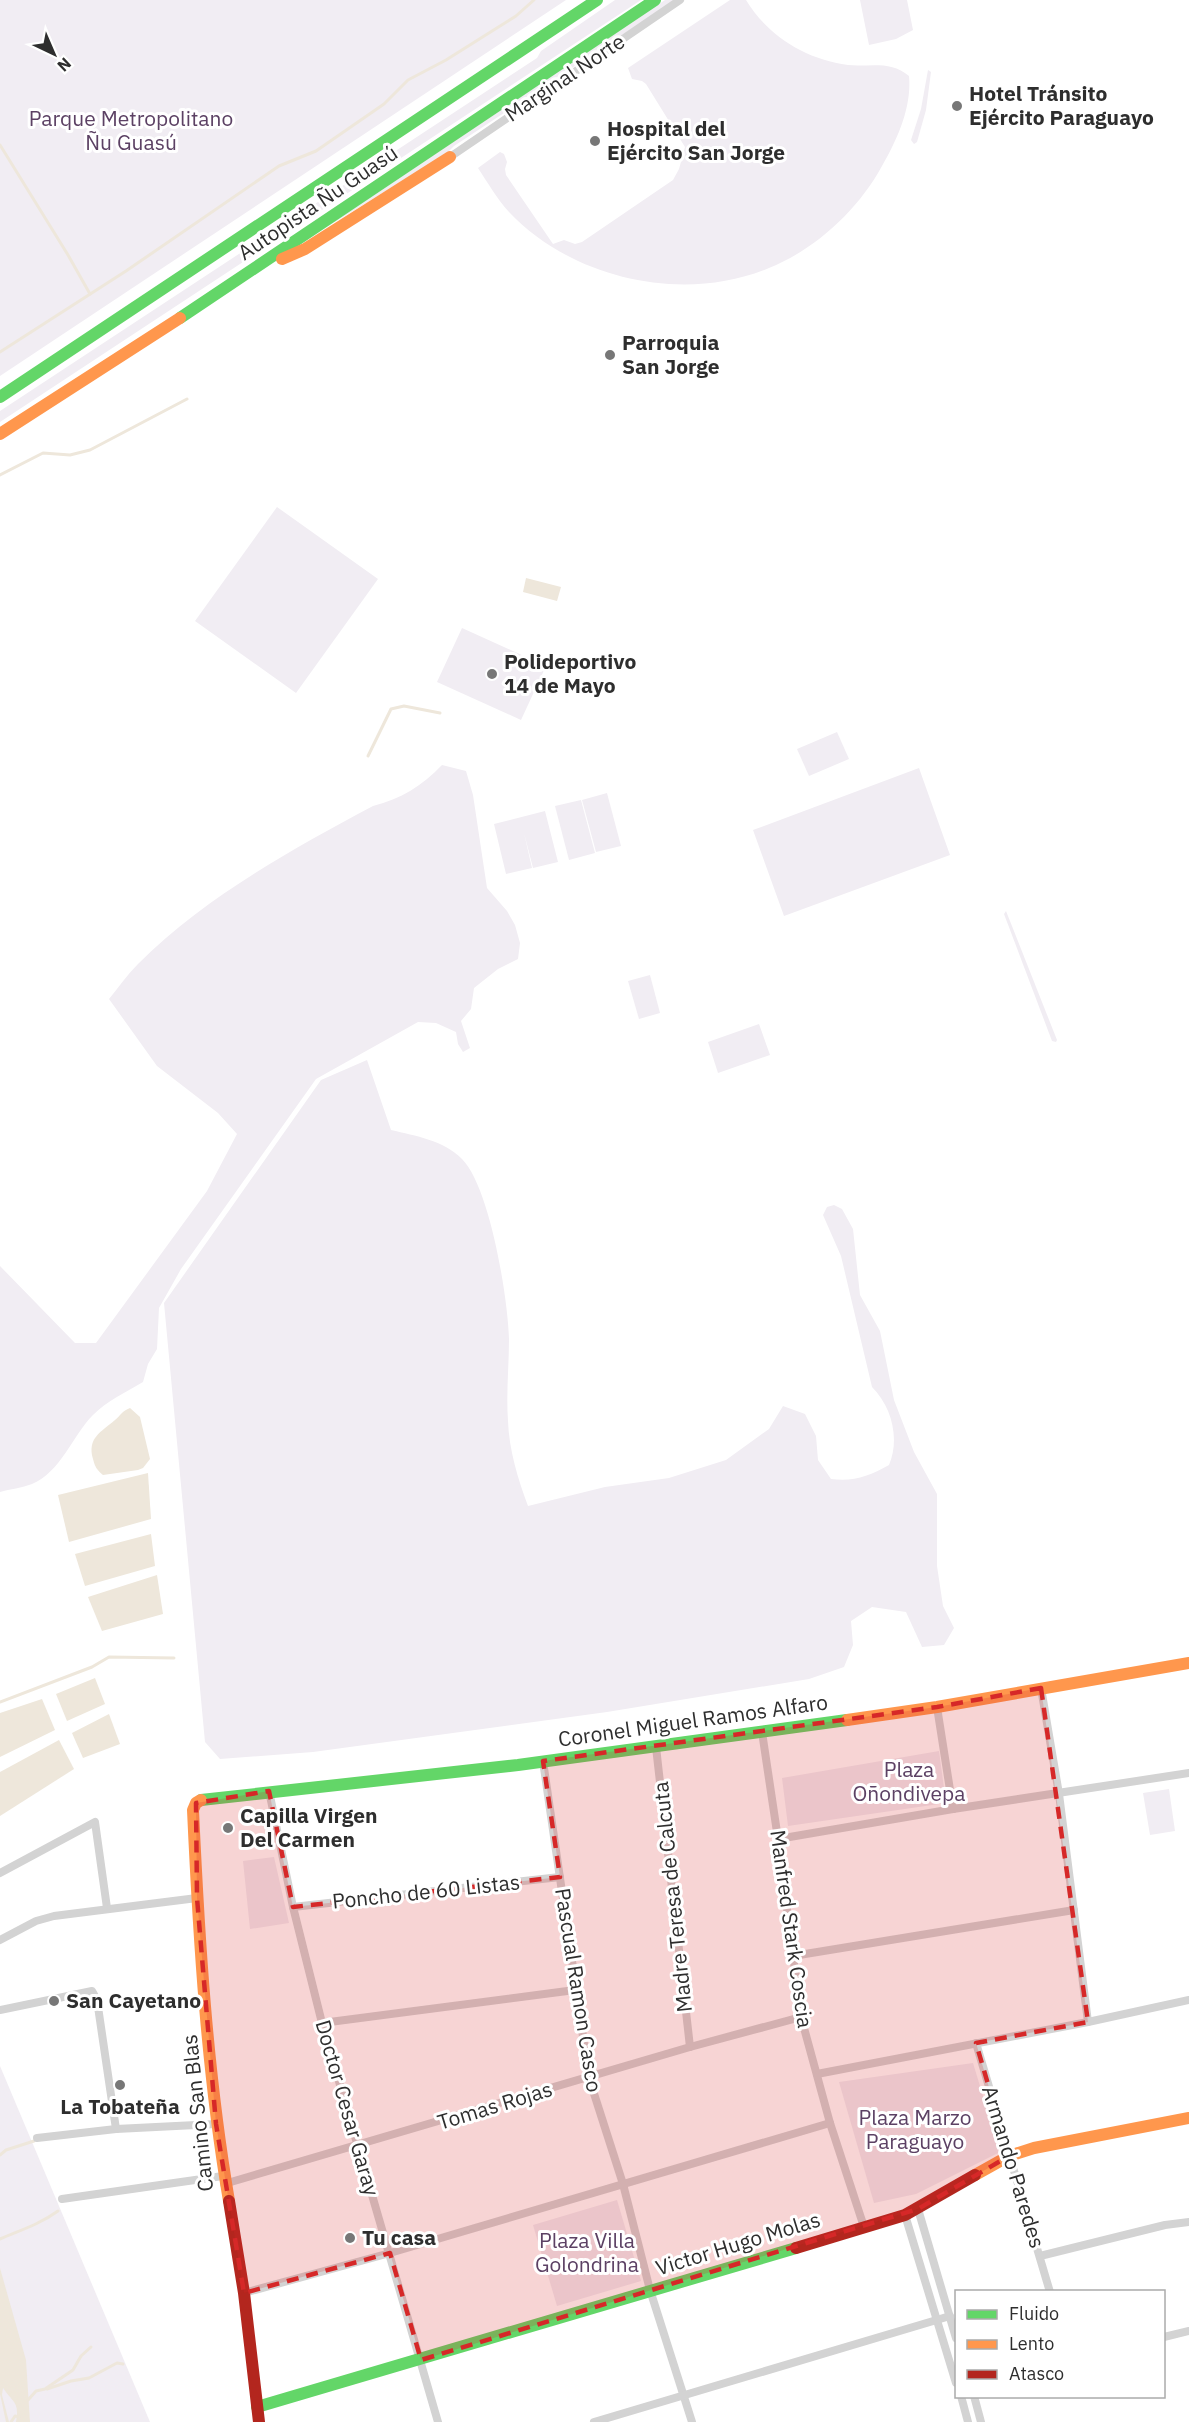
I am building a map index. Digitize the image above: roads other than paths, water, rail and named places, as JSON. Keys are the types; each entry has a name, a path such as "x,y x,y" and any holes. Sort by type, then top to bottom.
{"main road":[{"name":"Autopista Ñu Guasú","path":"0,397 597,0"},
{"name":"Autopista Ñu Guasú","path":"0,434 244,276 655,0"},
{"path":"244,276 305,249 450,157"},
{"name":"Coronel Miguel Ramos Alfaro","path":"200,1800 656,1747 937,1707 1189,1664"},
{"name":"Camino San Blas","path":"200,1800 193,1810 197,1898 216,2124 243,2293 259,2422"},
{"name":"Victor Hugo Molas","path":"257,2406 421,2360 905,2215 1009,2156 1067,2141 1189,2118"}],"street":[{"name":"Marginal Norte","path":"450,157 680,0"},
{"path":"1041,1688 1059,1794 1088,2022"},
{"path":"937,1707 953,1809"},
{"name":"Manfred Stark Coscia","path":"762,1732 801,2017 830,2123 864,2226"},
{"name":"Madre Teresa de Calcuta","path":"656,1747 690,2047"},
{"name":"Pascual Ramon Casco","path":"543,1761 589,2078 623,2184 650,2290 692,2422"},
{"path":"778,1839 953,1809 1189,1773"},
{"name":"Doctor Cesar Garay","path":"269,1791 293,1907 322,2023 438,2422"},
{"path":"0,1873 94,1822 107,1908"},
{"name":"Poncho de 60 Listas","path":"293,1907 560,1877"},
{"path":"0,1940 36,1921 107,1908 197,1898"},
{"path":"793,1956 1074,1910"},
{"path":"0,2010 87,1990 92,1991 97,2000 116,2129"},
{"path":"322,2023 575,1990"},
{"path":"817,2074 1088,2022 1189,2000"},
{"name":"Tomas Rojas","path":"62,2199 224,2180 357,2146 690,2047 801,2017"},
{"name":"Armando Paredes","path":"976,2043 1049,2290"},
{"path":"243,2293 390,2253 830,2123"},
{"path":"37,2138 116,2129 216,2124"},
{"path":"918,2209 955,2332"},
{"path":"905,2215 955,2376"},
{"path":"1040,2256 1165,2225 1189,2222"},
{"path":"594,2422 950,2316"},
{"path":"1165,2337 1189,2331"},
{"path":"960,2398 968,2422"},
{"path":"974,2398 981,2422"}],"waterway":[{"path":"0,352 126,271 279,166 316,151 384,104 408,80 446,60 516,16 534,0"},
{"path":"0,145 90,294"},
{"path":"0,475 43,453 70,455 90,450 187,399"},
{"path":"368,756 391,709 404,706 440,713"},
{"path":"0,1702 92,1667 109,1657 174,1658"},
{"path":"0,2155 6,2150 34,2141"},
{"path":"0,2239 58,2211"},
{"path":"28,2400 36,2391 45,2389 73,2370 81,2356 91,2347"},
{"path":"47,2389 89,2378 117,2363 123,2364"},
{"path":"11,2422 15,2416 19,2417"}],"place":[{"name":"Hotel Tránsito Ejército Paraguayo","path":"957,106"},
{"name":"Hospital del Ejército San Jorge","path":"595,141"},
{"name":"Parroquia San Jorge","path":"610,355"},
{"name":"Polideportivo 14 de Mayo","path":"492,674"},
{"name":"Capilla Virgen Del Carmen","path":"228,1828"},
{"name":"San Cayetano","path":"54,2001"},
{"name":"La Tobateña","path":"120,2085"},
{"name":"Tu casa","path":"350,2238"}],"park label":[{"name":"Parque Metropolitano Ñu Guasú","path":"131,131"},
{"name":"Plaza Oñondivepa","path":"909,1782"},
{"name":"Plaza Marzo Paraguayo","path":"915,2130"},
{"name":"Plaza Villa Golondrina","path":"587,2253"}]}
